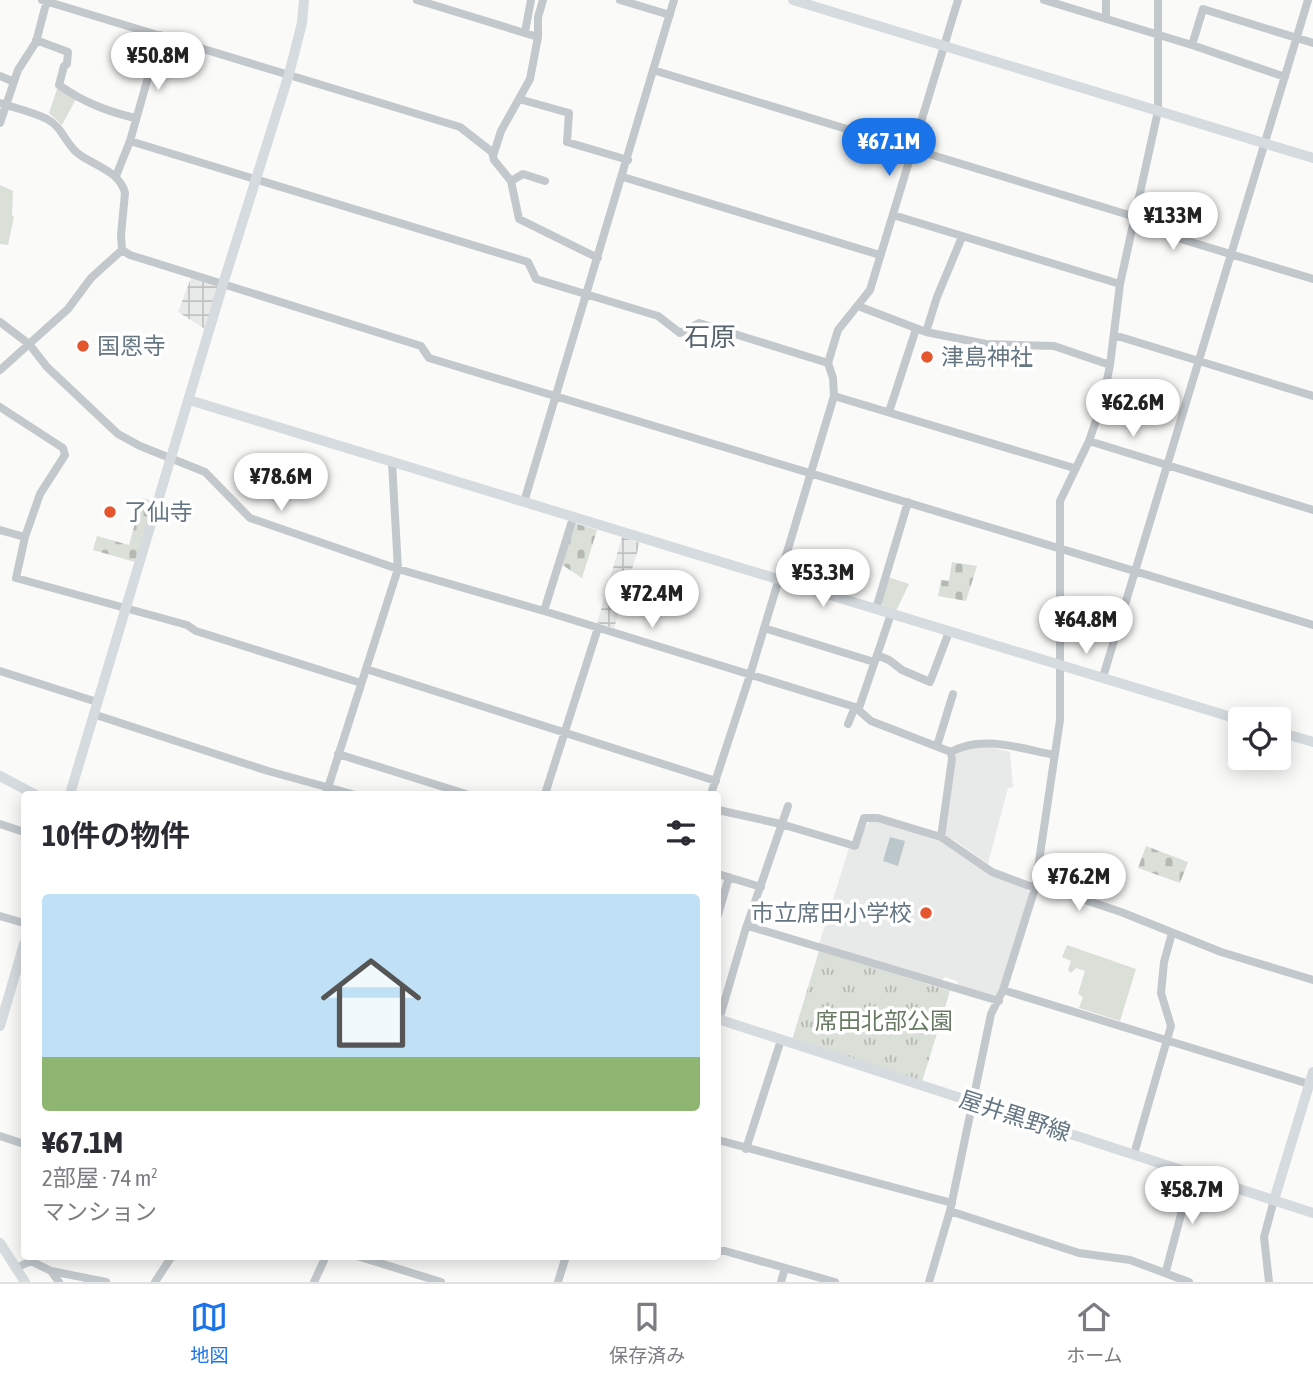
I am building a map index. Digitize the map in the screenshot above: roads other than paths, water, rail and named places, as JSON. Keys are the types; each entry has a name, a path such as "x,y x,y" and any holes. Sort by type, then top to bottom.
{"street":[{"path":"71,791 289,74 298,42 304,0"},
{"path":"417,0 538,37"},
{"path":"525,32 531,0"},
{"path":"493,156 502,131 530,79 543,0"},
{"path":"620,0 670,15"},
{"path":"524,502 674,0"},
{"path":"793,0 1313,158"},
{"path":"712,791 834,396 833,378 828,363 838,330 870,290 958,0"},
{"path":"1044,0 1192,45 1285,77"},
{"path":"1106,0 1106,18"},
{"path":"929,1282 951,1207 991,1014 1003,990 1035,888 1060,720 1060,501 1089,440 1103,400 1110,365 1120,284 1158,111 1158,0"},
{"path":"1103,677 1308,0"},
{"path":"0,124 3,104 18,70 36,40 45,1 460,127 492,152 511,181 519,219 598,258"},
{"path":"1192,45 1203,9 1313,43"},
{"path":"116,176 130,141 160,35"},
{"path":"36,40 68,52 67,64 59,85 80,100 101,110 135,118"},
{"path":"653,70 1129,215 1138,226 1313,279"},
{"path":"0,76 14,82"},
{"path":"519,99 569,113 567,142 628,160"},
{"path":"3,104 49,119 78,154 116,176 125,193 122,250"},
{"path":"130,141 528,262 536,279 658,316 680,333 699,323 828,363"},
{"path":"511,181 523,174 545,181"},
{"path":"623,177 880,255"},
{"path":"893,215 1120,284"},
{"path":"926,332 937,297 962,237"},
{"path":"122,250 130,255 421,346 429,358 1313,625"},
{"path":"0,370 68,309 91,278 122,250"},
{"path":"858,306 926,332 986,344 1054,346 1110,365"},
{"path":"0,322 29,344 47,367 118,434 140,446 205,472 250,518 398,569 857,707 859,712 871,721 951,752"},
{"path":"889,412 916,329"},
{"path":"1114,335 1313,396"},
{"path":"834,396 1074,468"},
{"path":"189,400 1228,716"},
{"path":"0,407 63,448 65,455 40,494 25,537 16,578 127,607 361,684"},
{"path":"1089,440 1313,510"},
{"path":"93,714 328,790 398,569 392,463"},
{"path":"876,609 908,502"},
{"path":"544,611 573,518"},
{"path":"0,530 25,537"},
{"path":"848,724 857,707 891,614"},
{"path":"546,791 598,628"},
{"path":"764,628 889,660 902,670 930,681 950,632"},
{"path":"366,669 716,781"},
{"path":"0,671 97,702"},
{"path":"937,746 953,694"},
{"path":"1291,736 1313,742"},
{"path":"951,752 963,745 983,742 1055,755"},
{"path":"941,837 951,752"},
{"path":"338,754 456,791"},
{"path":"0,776 28,791"},
{"path":"721,1011 788,806"},
{"path":"721,811 781,824 855,846 864,818 878,818 941,837 992,872 1035,888"},
{"path":"0,824 21,831"},
{"path":"721,875 761,887"},
{"path":"721,905 729,877"},
{"path":"1035,888 1040,885 1121,912 1222,952 1313,980"},
{"path":"0,916 21,922"},
{"path":"748,926 999,1001"},
{"path":"1134,1154 1171,1026 1161,993 1164,962 1172,933"},
{"path":"0,1023 21,954"},
{"path":"1003,990 1311,1080 1264,1237 1269,1282"},
{"name":"屋井黒野線","path":"721,1021 1313,1213"},
{"path":"746,1149 781,1040"},
{"path":"0,1136 21,1143"},
{"path":"721,1141 951,1207 1079,1253 1130,1260 1166,1271 1189,1282"},
{"path":"1166,1271 1192,1173"},
{"path":"0,1243 25,1282"},
{"path":"721,1252 835,1282"},
{"path":"155,1282 169,1260"},
{"path":"314,1282 324,1260"},
{"path":"370,1260 441,1282"},
{"path":"558,1282 565,1260"},
{"path":"16,1268 31,1261 51,1271 106,1282"},
{"path":"781,1282 785,1268"},
{"path":"51,1271 58,1282"}],"place":[{"name":"国恩寺","path":"83,346"},
{"name":"津島神社","path":"927,357"},
{"name":"了仙寺","path":"110,512"},
{"name":"市立席田小学校","path":"926,913"}],"district":[{"name":"石原","path":"710,337"}],"park label":[{"name":"席田北部公園","path":"884,1021"}]}
